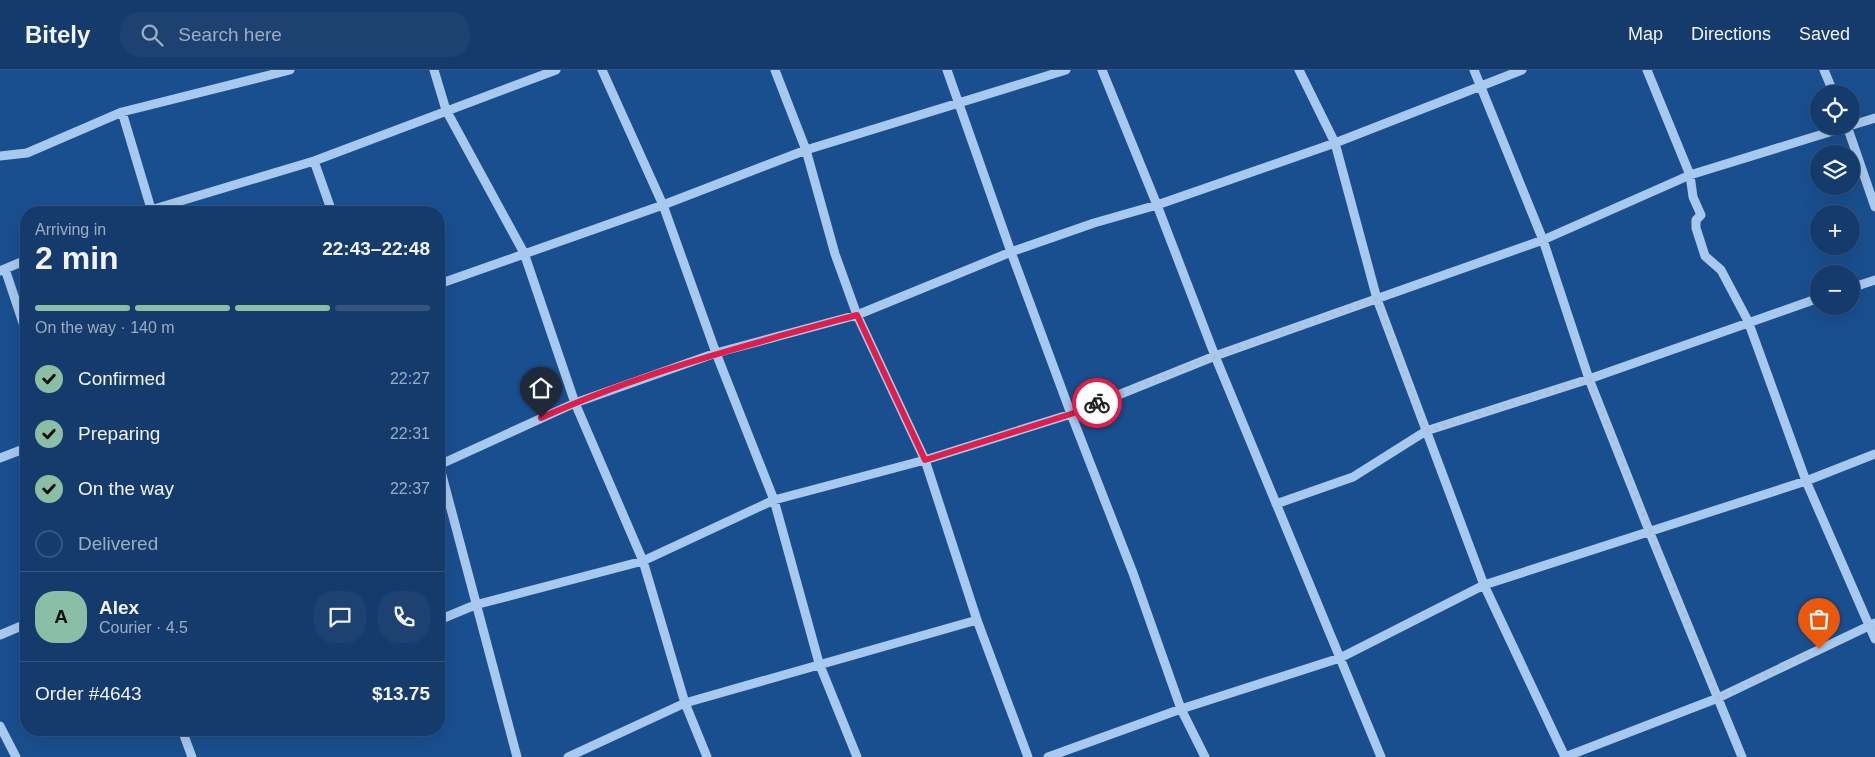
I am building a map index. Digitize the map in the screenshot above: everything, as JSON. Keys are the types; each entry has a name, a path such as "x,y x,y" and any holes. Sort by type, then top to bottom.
{"street":[{"path":"0,156 27,153 122,112 290,70"},
{"path":"434,70 446,110 524,253 575,403 643,561 685,703 707,757"},
{"path":"168,206 314,161 556,70"},
{"path":"602,70 663,205 716,353 774,500 820,663 857,757"},
{"path":"775,70 806,150 835,254 857,315 925,460 977,620 1028,757"},
{"path":"947,70 1011,252 1133,573 1181,709 1205,757"},
{"path":"445,282 663,205 806,150 1066,70"},
{"path":"1102,70 1157,205 1215,356 1381,757"},
{"path":"1299,70 1335,142 1377,299 1484,586 1565,757 1718,698 1872,624"},
{"path":"1474,70 1543,240 1589,379 1742,757"},
{"path":"445,461 575,403 716,353 857,315 1011,252 1094,223 1157,205 1335,142 1522,70"},
{"path":"1648,70 1690,175 1693,197 1701,215 1696,220 1696,228 1705,256 1721,270 1748,322 1806,481 1872,624 1875,638"},
{"path":"1824,70 1830,85"},
{"path":"122,112 147,206"},
{"path":"1860,123 1875,118"},
{"path":"445,618 475,605 643,561 774,500 925,460 1071,414 1215,356 1543,240 1690,175 1821,135"},
{"path":"1850,135 1875,207"},
{"path":"314,161 330,206"},
{"path":"20,262 2,270 20,316"},
{"path":"1860,285 1875,280"},
{"path":"1276,504 1353,477 1426,431 1589,379 1810,301"},
{"path":"0,458 20,450"},
{"path":"1048,757 1181,709 1340,658 1484,586 1806,481 1875,454"},
{"path":"445,488 517,757"},
{"path":"568,757 685,703 820,663 904,642 977,620"},
{"path":"0,636 20,627"},
{"path":"0,726 16,757"},
{"path":"184,736 192,757"}],"way so far":[{"path":"1097,403 1215,356 1377,299 1426,431 1589,379 1718,698 1819,649"}],"route":[{"path":"541,418 575,403 716,353 857,315 925,460 1071,414 1097,403"}]}
